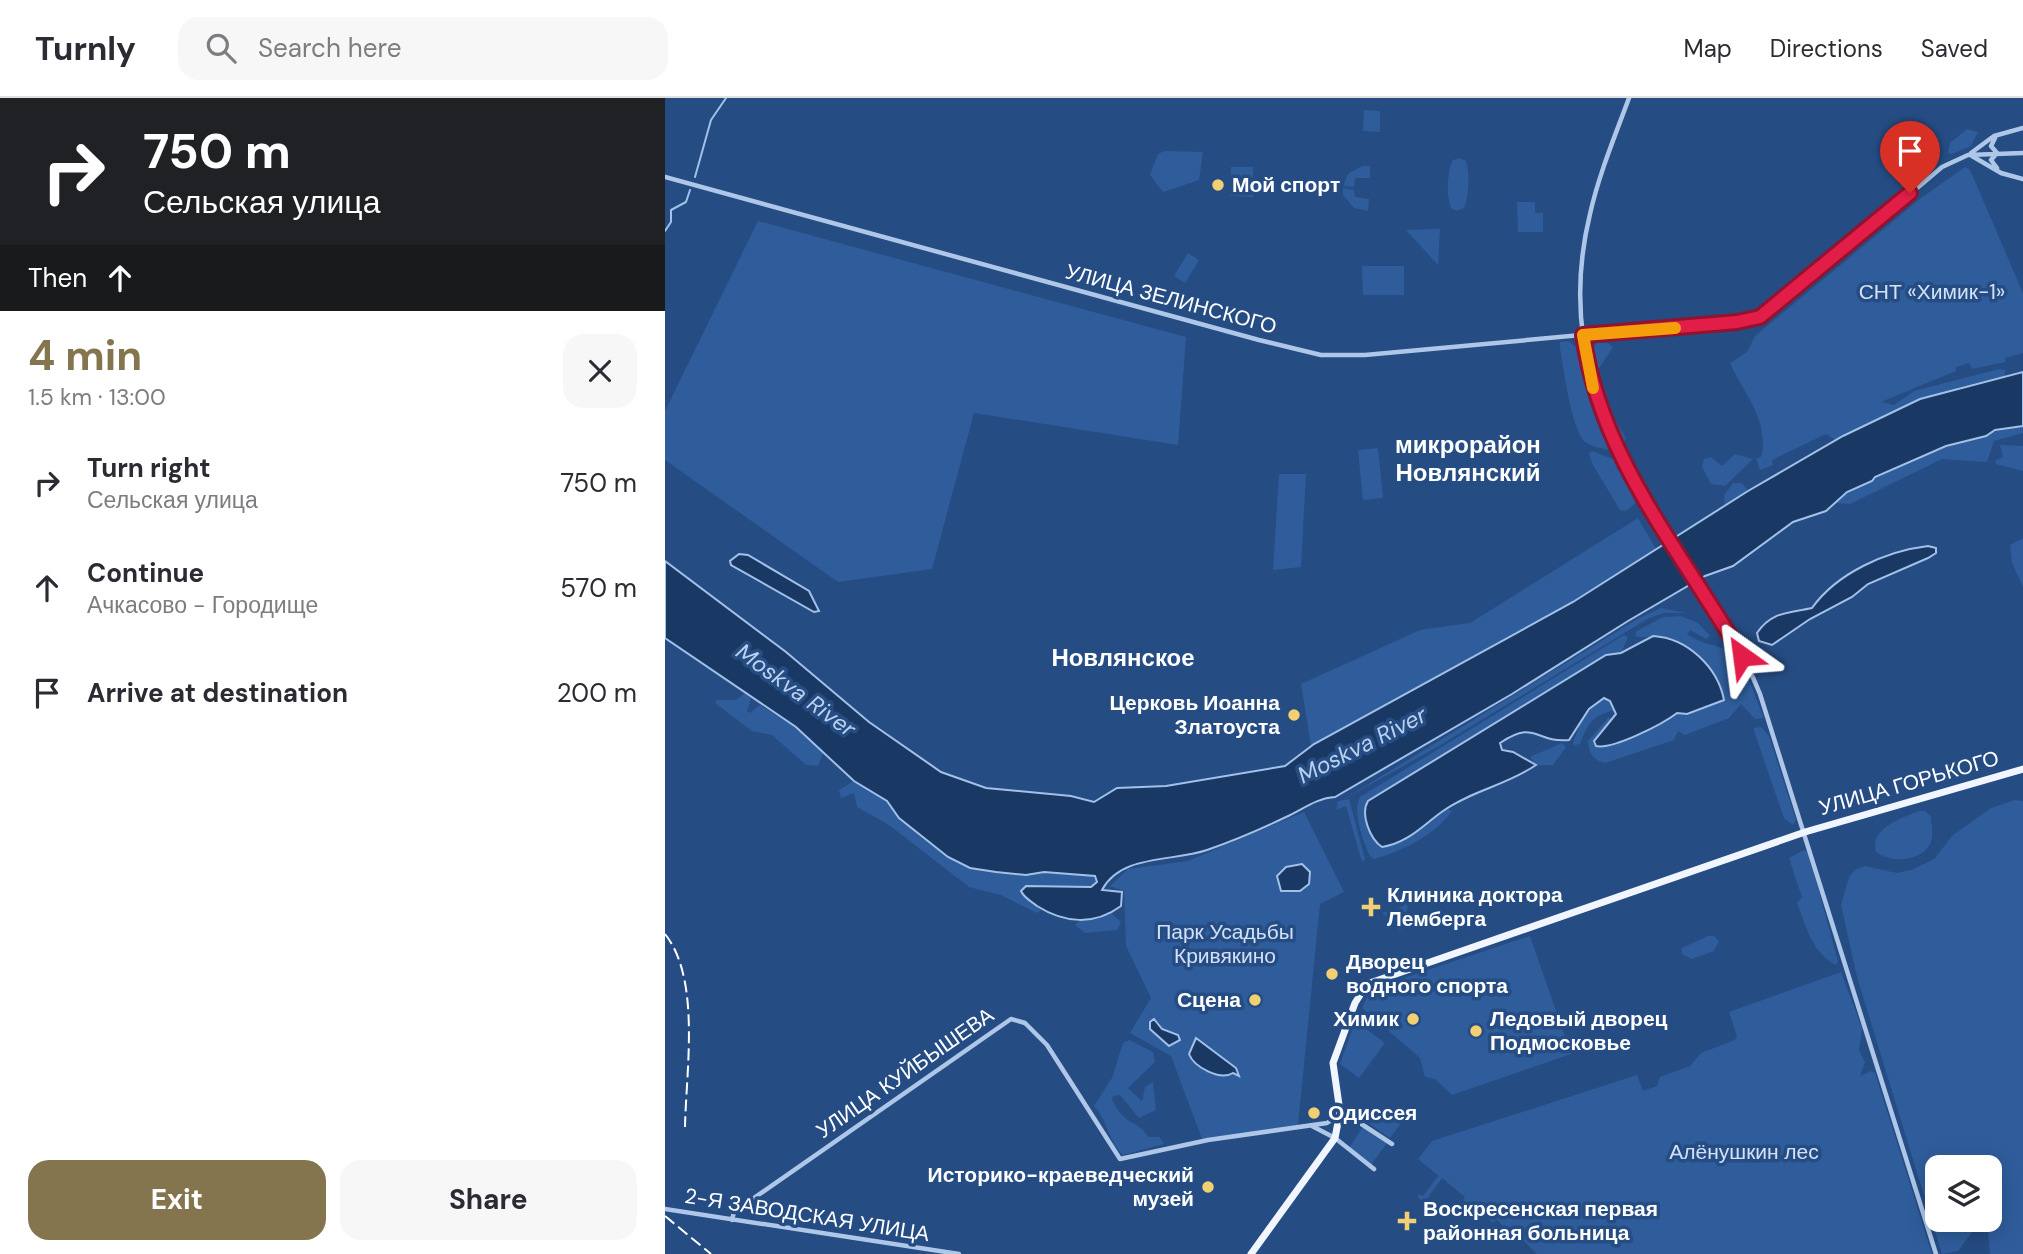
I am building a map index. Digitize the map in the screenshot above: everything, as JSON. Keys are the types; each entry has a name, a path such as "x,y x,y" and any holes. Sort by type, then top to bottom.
{"main road":[{"name":"УЛИЦА ГОРЬКОГО","path":"1335,1138 1340,1112 1333,1063 1361,990 1384,977 1805,832 2023,769"},
{"path":"1251,1254 1335,1138"}],"street":[{"path":"1629,98 1600,176 1586,231 1580,280 1579,312 1600,412 1619,457 1729,634 1760,694 1935,1254"},
{"path":"1998,153 1991,146 1994,139 2023,129"},
{"name":"УЛИЦА ЗЕЛИНСКОГО","path":"665,177 1321,355 1365,355 1755,319 1769,313 1942,167 1968,155 1994,136 2023,129"},
{"path":"1998,153 1992,158 1994,166 2023,178"},
{"path":"1968,155 2023,153"},
{"path":"1968,155 2001,173 2023,178"},
{"name":"УЛИЦА КУЙБЫШЕВА","path":"732,1220 734,1212 1011,1019 1025,1023 1047,1045 1120,1159 1208,1140 1312,1125"},
{"path":"1312,1125 1330,1122 1340,1112 1392,1144"},
{"path":"1312,1125 1335,1138 1374,1170"},
{"name":"2-Я ЗАВОДСКАЯ УЛИЦА","path":"665,1209 960,1254"}],"green space":[{"path":"1364,110 1380,111 1380,132 1363,131"},
{"path":"1967,129 1978,132 1971,146 1952,154 1948,153 1950,143"},
{"path":"1924,137 1931,142 1935,150 1933,155 1918,168 1903,168 1898,156 1902,148 1911,140"},
{"path":"1164,151 1203,152 1199,180 1163,192 1150,175 1158,154"},
{"path":"1460,158 1466,161 1468,185 1464,208 1457,211 1451,208 1448,184 1453,160"},
{"path":"1362,166 1370,166 1370,178 1355,178 1354,187 1343,186 1348,174"},
{"path":"1231,167 1253,167 1253,197 1230,196"},
{"name":"СНТ «Химик-1»","path":"1965,167 1970,170 2023,293 2023,353 2005,358 2005,362 1972,369 1969,363 1956,367 1956,371 1881,402 1894,405 1914,391 1999,369 2005,370 2005,376 1960,387 1835,440 1826,434 1772,460 1773,465 1760,470 1756,459 1762,456 1763,442 1758,418 1730,363 1747,352 1755,336 1921,198"},
{"path":"1343,188 1354,190 1355,197 1369,199 1368,211 1354,208 1343,195"},
{"path":"1517,202 1535,202 1535,213 1543,213 1543,232 1518,232"},
{"path":"758,221 1186,337 1178,445 974,413 932,569 838,582 665,460 665,411"},
{"path":"1440,229 1438,265 1406,230"},
{"path":"1188,253 1199,260 1185,283 1174,276"},
{"path":"1362,266 1404,266 1404,295 1363,295"},
{"path":"1568,341 1579,349 1590,395 1611,450 1585,442 1580,436 1569,398 1560,348 1560,342"},
{"path":"1597,343 1608,343 1613,347 1598,370 1613,417 1626,438 1623,444 1615,439 1596,390 1591,362 1592,351"},
{"path":"2023,426 2023,433 1994,441 1987,462 1942,459 1850,504 1832,503 1869,481 1941,450 1989,433"},
{"path":"2000,445 2023,446 2023,471 1996,464 1995,461 2003,457"},
{"path":"1378,448 1383,498 1363,500 1358,450"},
{"path":"1592,451 1618,461 1617,469 1633,487 1635,504 1626,511 1620,510 1593,465 1589,454"},
{"path":"1735,454 1753,459 1725,486 1711,484 1702,467 1704,459 1711,457 1722,466"},
{"path":"1279,474 1306,474 1301,567 1273,570"},
{"path":"1733,483 1742,483 1748,491 1725,506 1724,495"},
{"path":"1638,518 1656,549 1573,602 1311,746 1301,684 1420,630 1470,623"},
{"path":"2023,538 2023,587 2012,563 2010,545"},
{"path":"1661,608 1686,613 1664,613 1649,618 1439,746 1341,801 1639,618"},
{"path":"1681,616 1698,623 1710,636 1706,639 1690,630 1687,634 1722,648 1737,660 1764,718 1755,719 1741,704 1729,718 1685,735 1678,731 1674,740 1605,763 1597,760 1590,752 1588,741 1609,717 1612,720 1595,738 1613,743 1670,720 1677,713 1687,714 1719,702 1717,680 1704,660 1694,651 1662,636 1635,636 1637,631 1663,617"},
{"path":"1624,635 1628,637 1621,653 1606,655 1368,801 1374,840 1380,846 1412,836 1446,809 1452,811 1436,828 1417,841 1374,859 1370,856 1358,818 1360,797"},
{"path":"745,693 751,699 747,711 750,713 760,705 796,727 824,751 818,766 806,765 772,735 752,731 715,703 717,700 736,700"},
{"path":"1603,698 1610,701 1614,710 1592,721 1580,744 1575,745 1573,743 1583,716"},
{"path":"1761,727 1769,736 1796,820 1793,825 1784,818 1754,731 1754,728"},
{"path":"1562,743 1566,747 1553,765 1536,765 1530,757"},
{"path":"854,781 887,801 899,818 948,857 981,870 1026,875 1044,872 1091,874 1097,882 1091,887 1026,886 1026,898 1043,909 1037,913 1001,895 969,887 889,825 857,807 854,793 841,798 839,790"},
{"path":"1349,799 1365,859 1362,862 1346,806 1336,810 1338,801"},
{"path":"2015,800 2023,801 2023,1254 1990,1254 1988,1232 2002,1232 2002,1155 1925,1155 1925,1199 1857,977 1841,905 1849,877 1855,870 1865,866 1897,873 1911,870 1934,859 1953,835 1991,808"},
{"path":"1919,811 1925,811 1931,816 1932,838 1923,852 1899,859 1876,852 1877,836 1882,830"},
{"name":"Парк Усадьбы Кривякино","path":"1304,812 1344,892 1320,904 1298,1125 1202,1139 1171,1056 1130,1033 1151,998 1126,946 1124,891 1110,886 1128,869 1188,861"},
{"path":"1804,850 1808,852 1838,961 1836,965 1815,946 1797,903 1802,897 1789,858"},
{"path":"1398,888 1403,888 1408,902 1407,911 1400,914 1405,928 1399,931 1394,917 1388,918 1382,913 1404,906"},
{"path":"1110,912 1121,922 1117,930 1085,933 1075,925 1079,921"},
{"name":"Ледовый дворец Подмосковье","path":"1530,936 1571,1054 1452,1095 1435,1079 1425,1077 1420,1058 1362,1008 1371,989"},
{"path":"1708,936 1714,936 1719,941 1714,951 1692,959 1682,954 1682,948"},
{"name":"Алёнушкин лес","path":"1841,972 1862,1028 1859,1050 1865,1062 1860,1076 1871,1071 1875,1073 1932,1254 1537,1254 1511,1228 1508,1231 1493,1216 1496,1220 1493,1223 1483,1215 1486,1211 1478,1205 1475,1209 1463,1200 1465,1197 1442,1178 1424,1203 1418,1198 1418,1194 1423,1196 1438,1176 1440,1177 1418,1159 1432,1141 1637,1075 1643,1091 1657,1086 1660,1077 1690,1066 1701,1053 1735,1040 1737,1036 1729,1012"},
{"path":"1354,1025 1366,1029 1385,1043 1359,1078 1340,1064"},
{"path":"1129,1040 1153,1052 1155,1062 1128,1088 1142,1101 1145,1087 1153,1082 1156,1110 1139,1118 1120,1095 1113,1096 1112,1099 1121,1114 1140,1127 1148,1137 1159,1137 1164,1144 1123,1155 1094,1106 1112,1078 1123,1043"},
{"path":"1403,1114 1406,1116 1390,1138 1367,1122"},
{"path":"1363,1127 1387,1143 1371,1165 1349,1148"},
{"path":"1935,1232 1972,1232 1958,1251 1942,1254"}],"water":[{"name":"Moskva River","path":"2023,372 2023,426 1995,430 1986,436 1946,446 1847,492 1826,511 1793,522 1733,566 1705,576 1512,694 1335,797 1315,802 1267,826 1207,850 1149,861 1121,870 1102,890 1122,892 1121,906 1090,919 1068,919 1047,912 1021,891 1026,886 1091,887 1097,882 1095,876 996,872 970,868 948,857 899,818 887,801 854,781 796,727 665,638 665,561 786,652 869,722 941,772 986,788 1071,796 1094,802 1117,788 1166,786 1285,766 1314,744 1573,602 1748,491 1843,436 1920,399"},
{"path":"1928,546 1936,548 1936,553 1868,584 1852,597 1810,619 1772,645 1759,641 1757,633 1769,621 1782,614 1812,608 1822,595 1849,574 1879,559"},
{"path":"739,554 748,555 809,591 819,611 814,612 731,565 730,561"},
{"path":"1653,636 1678,642 1699,657 1715,677 1724,700 1687,714 1677,713 1625,740 1596,746 1594,741 1616,714 1610,701 1604,698 1589,709 1569,740 1557,740 1528,732 1512,736 1500,743 1502,750 1513,752 1536,765 1525,772 1454,804 1400,842 1382,847 1374,838 1367,826 1365,813 1368,801 1606,655 1621,653"},
{"path":"1302,864 1310,872 1309,884 1300,891 1281,891 1277,876 1286,867"},
{"path":"1154,1019 1162,1029 1178,1035 1180,1040 1169,1046 1150,1029 1150,1022"},
{"path":"1196,1038 1236,1068 1239,1076 1233,1073 1215,1074 1196,1064 1189,1054"}],"waterway":[{"path":"695,177 711,120 726,98"},
{"path":"665,231 671,222 671,210 686,202 690,190"}],"railway":[{"path":"665,934 676,953 687,1000 689,1053 685,1127"},
{"path":"665,1216 711,1254"}],"slow traffic":[{"path":"1593,388 1583,335 1675,328"}],"place":[{"name":"Мой спорт","path":"1218,185"},
{"name":"Церковь Иоанна Златоуста","path":"1294,715"},
{"name":"Клиника доктора Лемберга","path":"1371,907"},
{"name":"Дворец водного спорта","path":"1332,974"},
{"name":"Сцена","path":"1255,1000"},
{"name":"Химик","path":"1413,1019"},
{"name":"Ледовый дворец Подмосковье","path":"1476,1031"},
{"name":"Одиссея","path":"1314,1113"},
{"name":"Историко-краеведческий музей","path":"1208,1187"},
{"name":"Воскресенская первая районная больница","path":"1407,1221"}],"district":[{"name":"микрорайон Новлянский","path":"1468,458"},
{"name":"Новлянское","path":"1123,657"}],"route":[{"path":"1742,656 1619,457 1600,412 1585,356 1583,335 1750,321 1760,317 1780,304 1910,193"}]}
